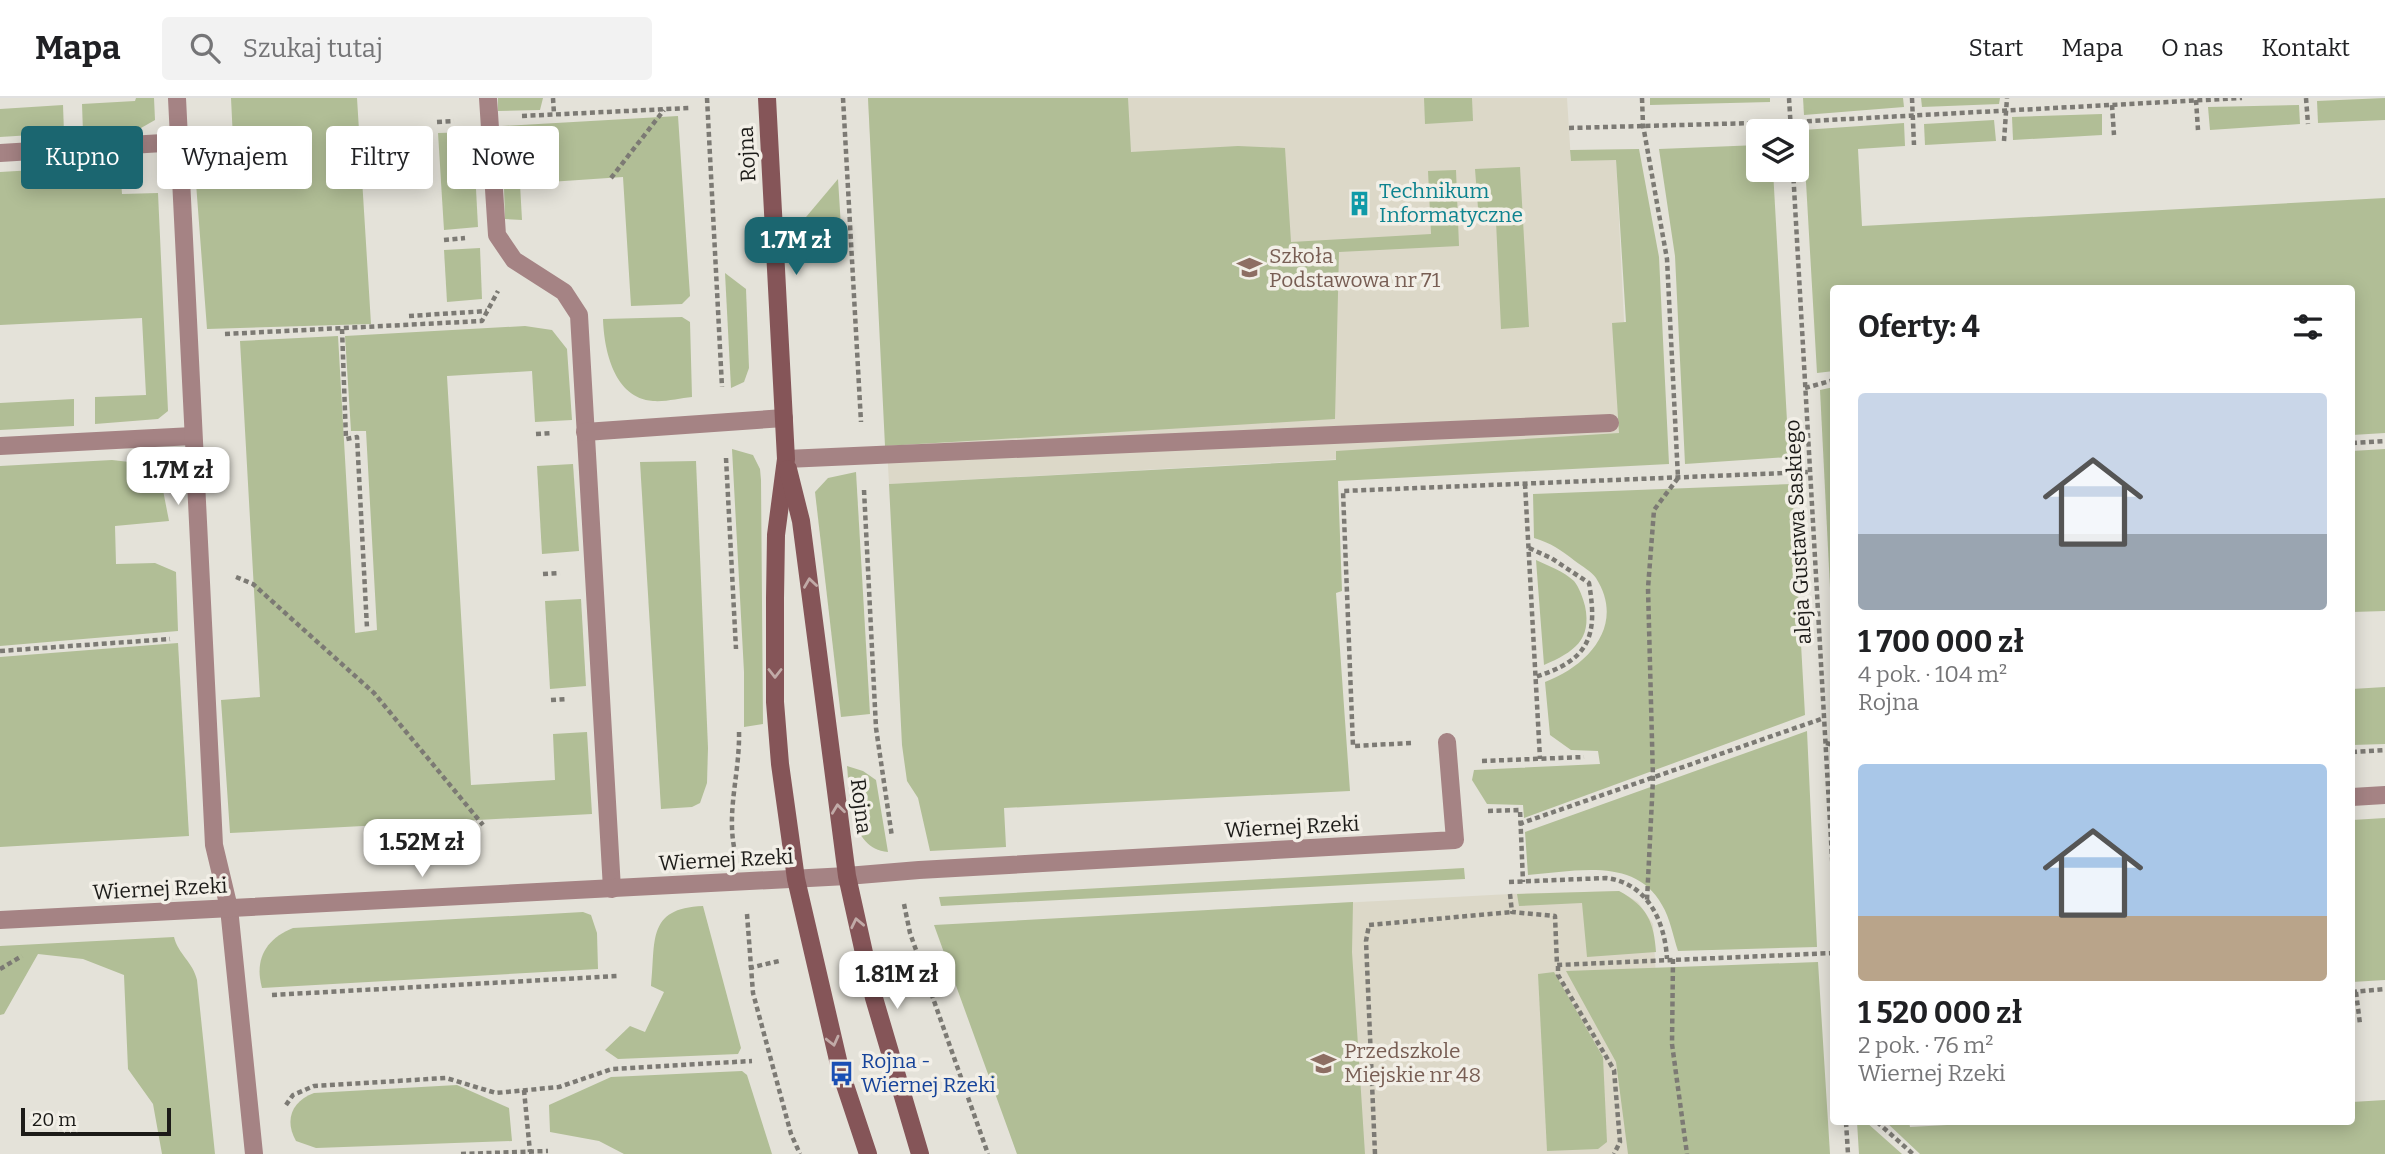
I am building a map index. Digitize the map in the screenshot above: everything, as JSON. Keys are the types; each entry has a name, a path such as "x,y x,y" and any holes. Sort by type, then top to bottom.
{"street":[{"path":"177,98 178,126"},
{"path":"488,98 497,235 514,260 564,292 579,315 612,888"},
{"name":"Rojna","path":"767,98 786,458 776,535 775,702 786,824 841,1073 868,1154"},
{"path":"0,153 157,143"},
{"path":"181,189 214,845 229,908 254,1154"},
{"path":"585,432 784,418"},
{"path":"786,458 1610,424"},
{"path":"0,446 193,436"},
{"name":"Rojna","path":"786,458 802,521 847,876 886,1043 920,1154"},
{"name":"Wiernej Rzeki","path":"0,920 796,879 1455,840 1447,742"},
{"path":"2355,797 2385,795"}],"path":[{"path":"553,98 554,114"},
{"path":"707,98 737,650"},
{"path":"1642,98 1643,125 1667,258 1678,478 1654,510 1648,588 1653,779 1647,900"},
{"path":"1789,98 1791,119"},
{"path":"1912,98 1914,145"},
{"path":"2004,141 2007,98"},
{"path":"1809,121 2242,98"},
{"path":"2306,98 2308,124"},
{"path":"2196,100 2198,130"},
{"path":"2112,105 2114,135"},
{"path":"437,122 689,108"},
{"path":"611,178 665,109"},
{"path":"1569,128 1746,123"},
{"name":"aleja Gustawa Saskiego","path":"1794,182 1830,818"},
{"path":"189,336 482,321 514,260"},
{"path":"409,316 487,311"},
{"path":"342,329 346,439 357,437 367,628"},
{"path":"1805,388 1830,381"},
{"path":"2355,443 2385,441"},
{"path":"1447,742 1353,746 1343,491 1811,472"},
{"path":"1525,484 1540,759"},
{"path":"1529,548 1551,558 1589,583 1594,616 1591,635 1574,659 1556,671 1535,677"},
{"path":"200,561 253,584 374,693 483,825"},
{"path":"0,651 173,639"},
{"path":"1519,824 1824,718"},
{"path":"734,849 730,817 739,768 739,727"},
{"path":"1826,743 1830,744"},
{"path":"2355,752 2385,750"},
{"path":"1479,761 1584,757"},
{"path":"1479,808 1494,813 1520,810 1523,881"},
{"path":"1509,882 1613,879 1647,900 1662,926 1670,959 1672,1044 1687,1154"},
{"path":"1510,894 1512,912"},
{"path":"903,897 910,933 988,1154"},
{"path":"747,907 750,968 763,1039 791,1134 800,1154"},
{"path":"1375,1154 1366,941 1369,925 1512,912 1555,916 1559,975 1614,1070 1620,1142 1614,1154"},
{"path":"1558,965 1830,953"},
{"path":"750,968 777,962"},
{"path":"238,997 618,976"},
{"path":"2355,992 2385,989"},
{"path":"2355,997 2360,1024"},
{"path":"283,1113 293,1095 314,1086 446,1078 487,1092 524,1090 566,1086 612,1069 752,1061"},
{"path":"524,1090 530,1152"},
{"path":"1846,1125 1848,1154"},
{"path":"1880,1125 1913,1154"},
{"path":"461,1154 548,1152"}],"shaded area":[{"name":"Szkoła Podstawowa nr 71","path":"868,98 1567,98 1571,161 1616,159 1630,443 889,484"},
{"name":"Przedszkole Miejskie nr 48","path":"1619,891 1638,902 1653,924 1666,1154 1017,1154 958,977 1209,910"}],"green space":[{"path":"136,98 154,98 155,120 143,127 83,126 82,104 135,101"},
{"path":"231,98 357,98 359,126 326,126 326,189 363,189 371,324 207,329 196,189 312,189 312,126 232,126"},
{"path":"498,98 543,98 540,110 498,111"},
{"path":"868,98 1128,98 1131,152 1238,146 1285,148 1291,242 1431,234 1428,171 1456,170 1459,246 1339,252 1335,419 885,446"},
{"path":"1424,98 1472,98 1473,121 1425,124"},
{"path":"1650,98 1770,98 1770,102 1650,105"},
{"path":"1803,98 1903,98 1904,107 1804,115"},
{"path":"1921,98 2000,98 1999,104 1922,107"},
{"path":"2385,98 2385,120 2318,123 2317,101"},
{"path":"63,105 64,126 21,126 21,136 0,137 0,109"},
{"path":"2299,105 2300,124 2210,130 2208,107"},
{"path":"2102,114 2102,135 2013,140 2012,117"},
{"path":"678,116 690,296 682,304 631,306 623,177 559,181 559,126 502,126"},
{"path":"1994,120 1996,141 1925,145 1924,124"},
{"path":"1904,123 1905,146 1858,149 1862,226 2385,198 2385,433 2355,435 2355,285 1830,285 1830,371 1817,373 1806,182 1809,182 1809,130"},
{"path":"438,133 447,133 447,189 476,189 478,227 444,230"},
{"path":"1746,146 1746,182 1774,182 1789,457 1685,464 1675,256 1659,149"},
{"path":"1639,149 1659,257 1669,464 1338,481 1342,591 1336,593 1350,791 1004,808 1006,847 930,851 918,798 907,781 902,745 889,484 1336,460 1336,451 1619,433 1612,323 1626,322 1616,160 1571,161 1570,150"},
{"path":"1520,167 1529,327 1501,329 1496,221 1479,221 1475,169"},
{"path":"21,171 21,189 122,189 122,194 158,193 168,411 158,419 95,424 95,397 146,395 142,318 0,325 0,172"},
{"path":"838,179 841,227 809,259 803,258 801,223"},
{"path":"504,189 520,189 522,220 505,219"},
{"path":"480,248 482,299 447,302 444,250"},
{"path":"725,273 746,289 749,368 744,382 731,388"},
{"path":"682,317 690,322 692,397 653,401 640,398 620,382 614,370 609,358 603,319"},
{"path":"525,326 552,330 567,349 572,420 535,422 532,371 447,376 471,785 555,780 553,734 587,732 592,814 230,833 221,700 260,697 240,341 338,336 355,633 377,630 366,431 351,431 345,336"},
{"path":"1830,388 1830,588 1820,390"},
{"path":"74,399 74,426 0,430 0,403"},
{"path":"732,449 753,455 760,469 761,480 763,724 744,727 744,672"},
{"path":"2385,449 2385,611 2355,612 2355,451"},
{"path":"112,460 147,464 162,485 169,521 115,526 116,564 155,563 176,572 178,631 0,646 0,466"},
{"path":"696,461 708,748 707,783 700,803 692,807 661,809 640,462"},
{"path":"573,464 579,551 542,554 537,466"},
{"path":"856,472 870,714 841,717 815,492 828,478"},
{"path":"1792,484 1805,715 1524,818 1523,805 1487,804 1472,780 1474,770 1600,764 1598,751 1571,750 1550,735 1545,682 1575,666 1598,642 1607,612 1604,595 1596,578 1589,571 1556,547 1534,538 1533,494"},
{"path":"1536,560 1574,581 1585,606 1586,618 1583,636 1572,650 1544,665"},
{"path":"581,599 586,686 550,689 545,601"},
{"path":"178,643 189,836 0,847 0,657"},
{"path":"2385,687 2385,744 2355,745 2355,689"},
{"path":"1807,731 1817,947 1678,951 1662,905 1650,890 1636,879 1602,870 1528,875 1525,832"},
{"path":"847,766 863,771 876,780 888,852 875,848 859,831 851,805"},
{"path":"2385,818 2385,980 2355,982 2355,820"},
{"path":"1464,868 1465,879 941,906 939,897"},
{"path":"1619,891 1636,903 1647,916 1651,923 1656,952 1587,957 1582,903 1519,906 1517,894"},
{"path":"1353,902 1352,952 1365,1154 1017,1154 934,925"},
{"path":"703,906 741,1048 738,1054 618,1059 605,1050 630,1026 645,1032 664,992 651,986 655,942 663,921 672,913 685,908"},
{"path":"583,912 591,915 597,933 598,969 262,988 260,968 264,951 276,938 293,928"},
{"path":"174,937 197,980 215,1154 162,1154 153,1104 128,1069 124,975 83,959 38,954 4,1014 0,1015 0,946"},
{"path":"1818,962 1830,1154 1628,1154 1616,1062 1566,971"},
{"path":"1554,972 1603,1057 1607,1142 1598,1149 1547,1151 1538,974"},
{"path":"742,1071 747,1075 772,1154 624,1154 599,1141 550,1132 549,1105 611,1077"},
{"path":"457,1085 509,1108 512,1141 316,1148 296,1141 292,1133 291,1119 295,1106 314,1093"},
{"path":"2385,1100 2385,1154 1920,1154 1889,1125 2355,1125 2355,1102"},
{"path":"1857,1125 1869,1125 1902,1154 1859,1154"}],"place":[{"name":"Technikum Informatyczne","path":"1359,203"},
{"name":"Szkoła Podstawowa nr 71","path":"1249,268"},
{"name":"Przedszkole Miejskie nr 48","path":"1324,1063"},
{"name":"Rojna - Wiernej Rzeki","path":"841,1073"}]}
